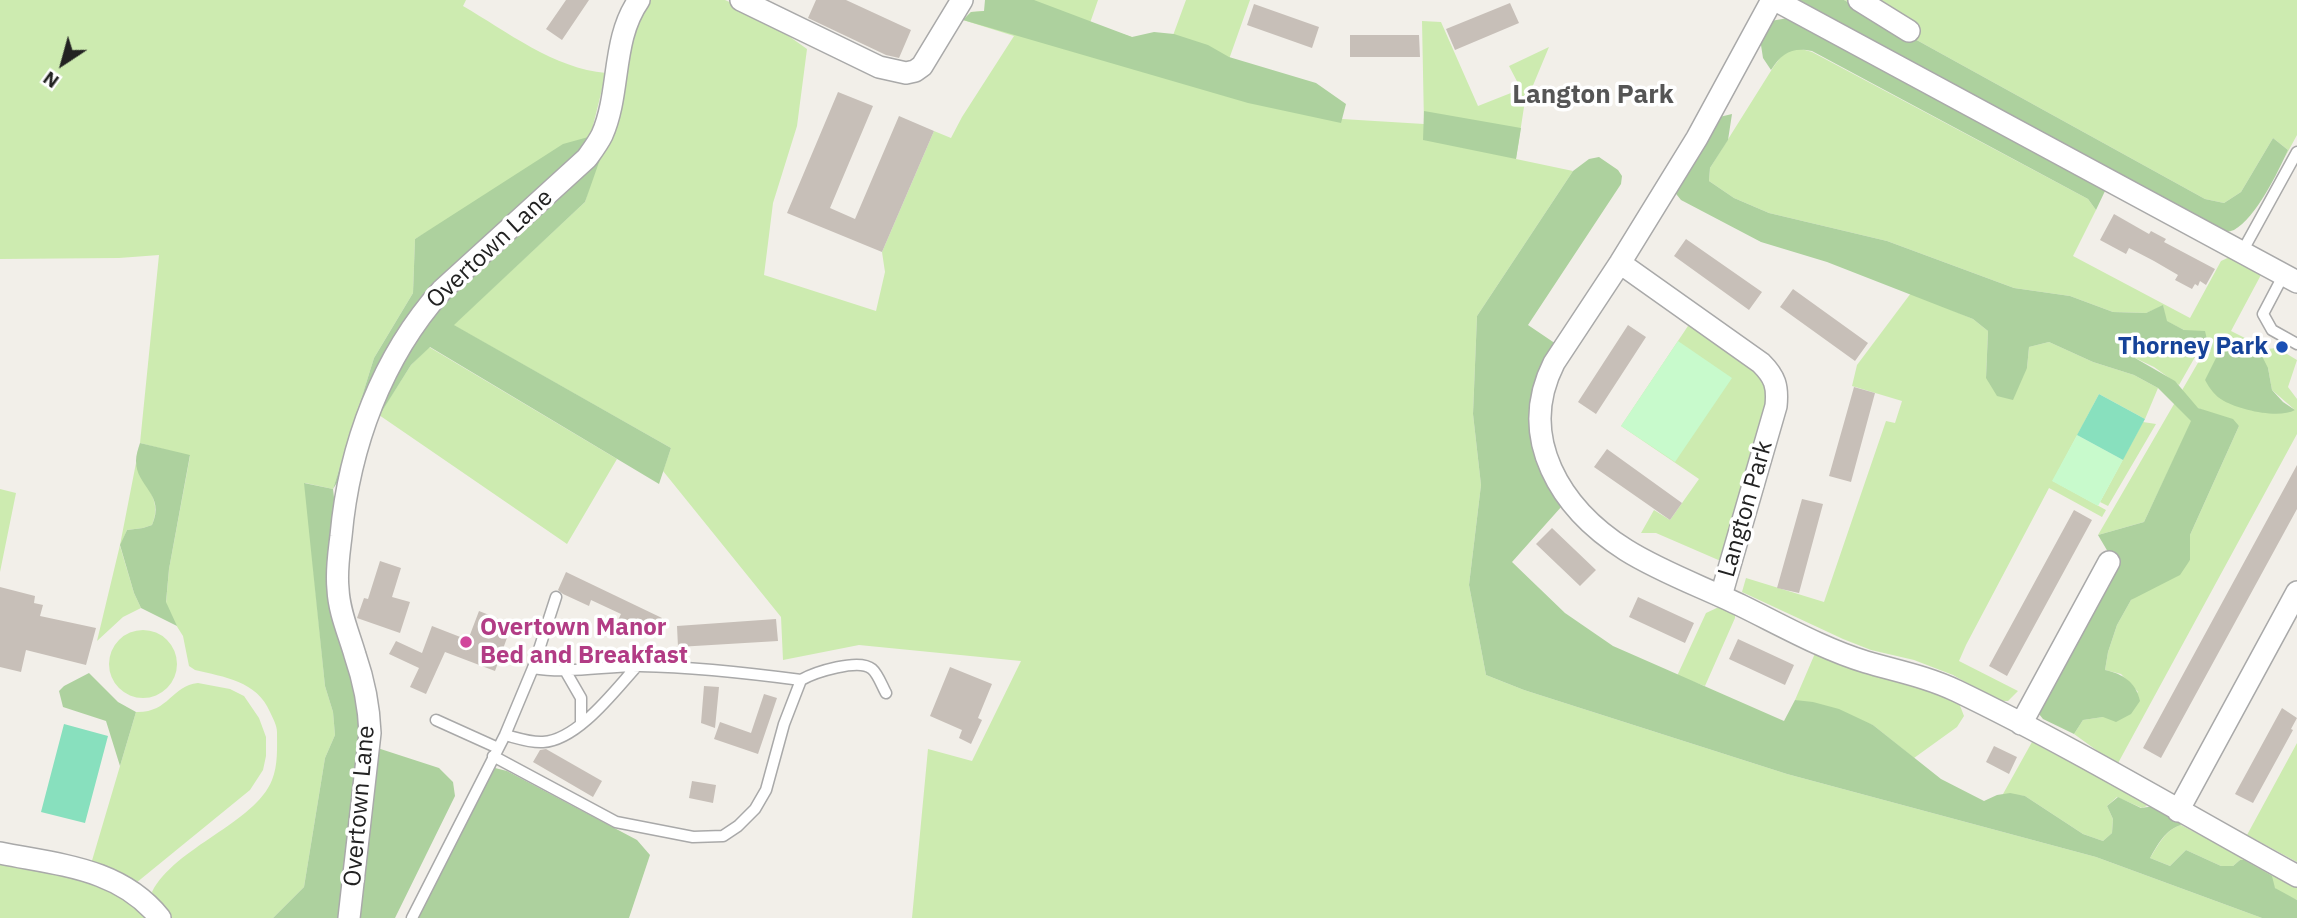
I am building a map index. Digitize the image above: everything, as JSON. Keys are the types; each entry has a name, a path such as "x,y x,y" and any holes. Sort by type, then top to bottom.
{"street":[{"name":"Overtown Lane","path":"349,918 370,717 366,691 340,605 338,572 346,491 370,408 399,347 425,309 442,290 587,158 595,146 607,119 622,34 639,0"},
{"path":"741,0 879,67 906,73 922,66 962,0"},
{"name":"Langton Park","path":"1620,262 1762,363 1773,374 1777,384 1776,406 1721,596 1652,564 1606,536 1571,502 1547,461 1539,426 1541,397 1545,380 1554,363 1697,138 1773,0 2242,252"},
{"path":"1858,0 1909,31"},
{"path":"2242,252 2291,278"},
{"path":"2021,724 2109,562"},
{"path":"2178,811 2288,630 2297,592"},
{"path":"1721,596 1865,661 1935,681 2021,724 2297,876"},
{"path":"0,853 110,878 141,897 160,918"}],"lane":[{"path":"2242,252 2297,152"},
{"path":"2291,278 2263,314 2272,330 2297,344"},
{"path":"412,918 505,735 533,668 556,597"},
{"path":"533,668 566,672 637,666 694,668 801,680 829,669 863,664 874,670 886,693"},
{"path":"505,735 540,743 565,735 582,723 637,666"},
{"path":"566,672 581,698 582,723"},
{"path":"436,720 616,822 694,837 723,836 738,827 755,809 766,790 784,724 801,680"}],"green space":[{"path":"0,0 466,0 463,6 550,57 587,70 606,73 590,138 415,239 413,293 374,358 333,489 305,483 325,686 333,712 335,735 325,758 304,887 273,918 167,918 152,892 163,876 178,862 233,822 263,795 272,780 275,768 277,729 257,693 228,678 189,666 183,636 166,603 169,569 190,456 140,443 159,255 0,259"},
{"path":"647,0 725,0 759,15 807,49 797,126 773,203 764,275 876,311 885,272 882,252 934,131 951,138 1014,36 963,20 971,12 997,10 1019,0 1098,0 1090,23 1168,49 1186,0 1250,0 1222,79 1342,119 1424,124 1422,21 1441,22 1478,106 1521,89 1509,66 1549,47 1524,107 1516,159 1573,171 1477,316 1473,414 1481,485 1469,585 1486,675 1524,690 1787,774 2096,857 2262,918 912,918 928,749 972,761 1021,661 859,645 783,660 781,617 663,471 671,448 453,325 585,202 632,37"},
{"path":"985,0 1034,0 1132,37 1154,32 1174,34 1208,45 1229,57 1316,83 1346,104 1341,123 1248,103 963,20 971,12 984,11"},
{"path":"1787,0 1844,0 2205,199 2224,203 2241,192 2273,138 2288,150 2266,194 2250,216 2234,230 2218,232"},
{"path":"1844,0 2297,0 2297,135 2285,157 2288,150 2273,138 2241,192 2224,203 2205,199"},
{"path":"1788,18 2105,191 2096,210 2088,199 1812,51 1788,53 1779,59 1771,70 1763,58 1759,32 1765,22"},
{"path":"1798,48 1812,52 2088,199 2096,210 2073,256 2190,318 2221,261 2234,255 2262,273 2231,331 2267,349 2277,348 2297,360 2288,387 2297,399 2297,434 2117,765 2074,734 2083,720 2103,717 2138,692 2121,674 2105,670 2117,625 2131,600 2190,560 2190,535 2239,426 2198,408 2144,522 2098,535 2199,361 2211,351 2199,354 2162,347 2162,350 2195,357 2179,385 2154,367 2135,358 2150,345 2197,351 2184,330 2166,321 2163,306 2146,313 2113,312 2070,296 2014,288 1887,241 1769,213 1734,198 1709,181 1710,168 1784,53","holes":["2268,368 2272,390 2295,410 2205,380"]},
{"path":"1424,111 1521,128 1516,159 1423,140"},
{"path":"1732,114 1728,140 1710,168 1709,181 1734,198 1769,213 1887,241 2014,288 2070,296 2113,312 2146,313 2163,305 2167,321 2184,330 2205,331 2208,344 2197,351 2150,345 2135,358 2175,381 2198,408 2233,419 2239,426 2190,535 2190,560 2180,575 2131,600 2117,625 2105,670 2123,677 2132,684 2138,694 2140,701 2131,714 2116,722 2103,717 2083,720 2074,734 2043,719 2035,709 2108,552 2098,535 2144,522 2191,421 2158,388 2134,375 2093,362 2049,342 2029,347 2027,368 2013,400 1997,396 1986,378 1988,331 1973,319 1827,262 1761,242 1681,200 1669,185 1711,119"},
{"path":"610,131 585,202 454,325 671,448 659,484 430,347 411,365 333,489 374,358 413,293 415,239 563,144"},
{"path":"1599,157 1618,170 1622,176 1621,184 1528,325 1562,348 1536,401 1562,506 1512,562 1565,613 1613,646 1784,721 1795,700 1839,709 1873,725 1941,779 1984,801 2010,793 2025,796 2083,834 2103,841 2112,833 2113,819 2107,806 2118,797 2141,808 2155,806 2174,813 2181,825 2166,834 2150,858 2170,866 2186,850 2221,866 2233,866 2244,860 2272,876 2275,888 2297,900 2297,918 2262,918 2096,857 1787,774 1524,690 1486,675 1469,585 1481,485 1473,414 1477,316 1573,171 1589,159"},
{"path":"1911,293 1973,319 1988,331 1986,378 2027,368 2029,347 2049,342 2093,362 2134,375 2158,388 2145,419 2099,394 2053,481 2106,510 2102,517 2049,488 1966,645 1959,661 2018,691 2008,701 1998,701 1953,675 1914,660 1871,650 1843,639 1742,592 1746,578 1824,602 1886,421 1895,423 1902,401 1852,386 1857,365"},
{"path":"1690,323 1768,380 1770,391 1723,562 1656,533 1641,533 1654,510 1670,520 1699,479 1621,426"},
{"path":"2237,339 2261,354 2268,368 2272,390 2295,410 2279,414 2249,410 2224,401 2213,392 2205,380 2228,341"},
{"path":"1678,341 1732,378 1675,462 1621,426"},
{"path":"429,347 617,459 567,544 379,415 411,365"},
{"path":"2099,394 2145,419 2123,460 2077,435"},
{"path":"2143,422 2156,424 2108,506 2100,502"},
{"path":"2077,435 2123,460 2098,506 2052,481"},
{"path":"140,443 190,455 169,569 166,602 177,626 141,608 120,545 127,530 152,525 155,514 153,498 137,470 136,459"},
{"path":"136,463 154,500 155,516 152,525 127,530 120,546 141,608 123,617 97,641 120,545"},
{"path":"304,483 333,489 358,699 359,742 439,768 453,782 455,796 395,918 273,918 304,887 325,758 335,735 333,712 325,686"},
{"path":"0,489 16,493 0,572"},
{"path":"1721,606 1735,612 1735,618 1705,686 1677,676 1706,613"},
{"path":"150,630 171,645 177,657 175,677 167,688 150,698 136,698 119,688 111,677 109,657 119,640 130,632"},
{"path":"1816,651 1920,686 1959,703 1964,716 1957,727 1914,758 1873,725 1795,700"},
{"path":"89,673 118,702 136,712 120,766 106,721 63,707 59,691"},
{"path":"198,683 230,689 244,696 259,718 266,737 263,770 250,790 136,883 91,864 136,712 156,708 182,689"},
{"path":"64,724 108,736 85,823 41,812"},
{"path":"2032,742 2141,800 2147,806 2142,808 2117,797 2107,806 2113,819 2112,833 2103,841 2083,834 2025,796 2003,794"},
{"path":"2297,743 2297,862 2247,835"},
{"path":"495,768 507,771 637,840 650,855 629,918 416,918"},
{"path":"2181,825 2297,886 2297,900 2281,893 2240,860 2233,866 2221,866 2186,850 2170,866 2150,858 2167,834"},
{"path":"0,858 116,889 150,918 0,918"}],"building":[{"path":"566,0 589,0 562,40 546,29"},
{"path":"816,0 846,0 911,30 899,58 886,55 808,18"},
{"path":"1510,3 1519,23 1455,50 1446,29"},
{"path":"1254,4 1319,27 1312,48 1247,25"},
{"path":"1350,35 1419,35 1420,57 1350,57"},
{"path":"838,92 873,106 830,208 855,219 899,116 934,131 882,252 787,213"},
{"path":"2114,214 2149,234 2151,231 2166,239 2164,242 2215,269 2206,285 2200,281 2198,286 2195,284 2192,289 2175,280 2178,275 2154,261 2129,248 2126,254 2100,240"},
{"path":"1686,239 1762,292 1749,310 1674,256"},
{"path":"1793,289 1868,343 1855,361 1780,307"},
{"path":"1628,325 1646,337 1596,414 1578,402"},
{"path":"1854,387 1875,393 1851,482 1829,476"},
{"path":"1607,449 1682,503 1670,520 1594,467"},
{"path":"2297,465 2297,509 2161,758 2143,748"},
{"path":"1802,499 1823,504 1799,593 1777,588"},
{"path":"2074,510 2092,520 2007,676 1989,666"},
{"path":"1552,528 1596,570 1580,586 1536,544"},
{"path":"380,561 401,568 392,597 410,602 400,633 357,618 364,598 368,599"},
{"path":"566,572 662,618 653,637 618,620 621,614 591,600 589,606 563,594 558,590"},
{"path":"0,587 35,596 34,603 43,605 40,616 96,628 86,665 26,650 21,672 0,667"},
{"path":"1638,597 1694,623 1685,643 1629,617"},
{"name":"Overtown Manor Bed and Breakfast","path":"479,611 512,624 495,671 445,652 426,694 410,687 419,668 389,654 396,641 422,653 432,626 468,640"},
{"path":"776,619 778,641 678,647 677,626"},
{"path":"1738,639 1794,665 1785,685 1729,659"},
{"path":"950,667 992,684 978,718 982,720 971,744 959,738 962,730 930,716"},
{"path":"704,686 719,687 715,728 701,723"},
{"path":"764,694 777,698 758,754 714,739 720,722 751,733"},
{"path":"2282,708 2297,718 2253,803 2235,794"},
{"path":"1994,746 2017,757 2009,774 1986,762"},
{"path":"546,749 602,781 593,797 533,762 540,750"},
{"path":"692,781 716,785 713,803 689,798"}],"place":[{"name":"Thorney Park","path":"2282,347"},
{"name":"Overtown Manor Bed and Breakfast","path":"466,642"}],"district":[{"name":"Langton Park","path":"1593,95"}]}
